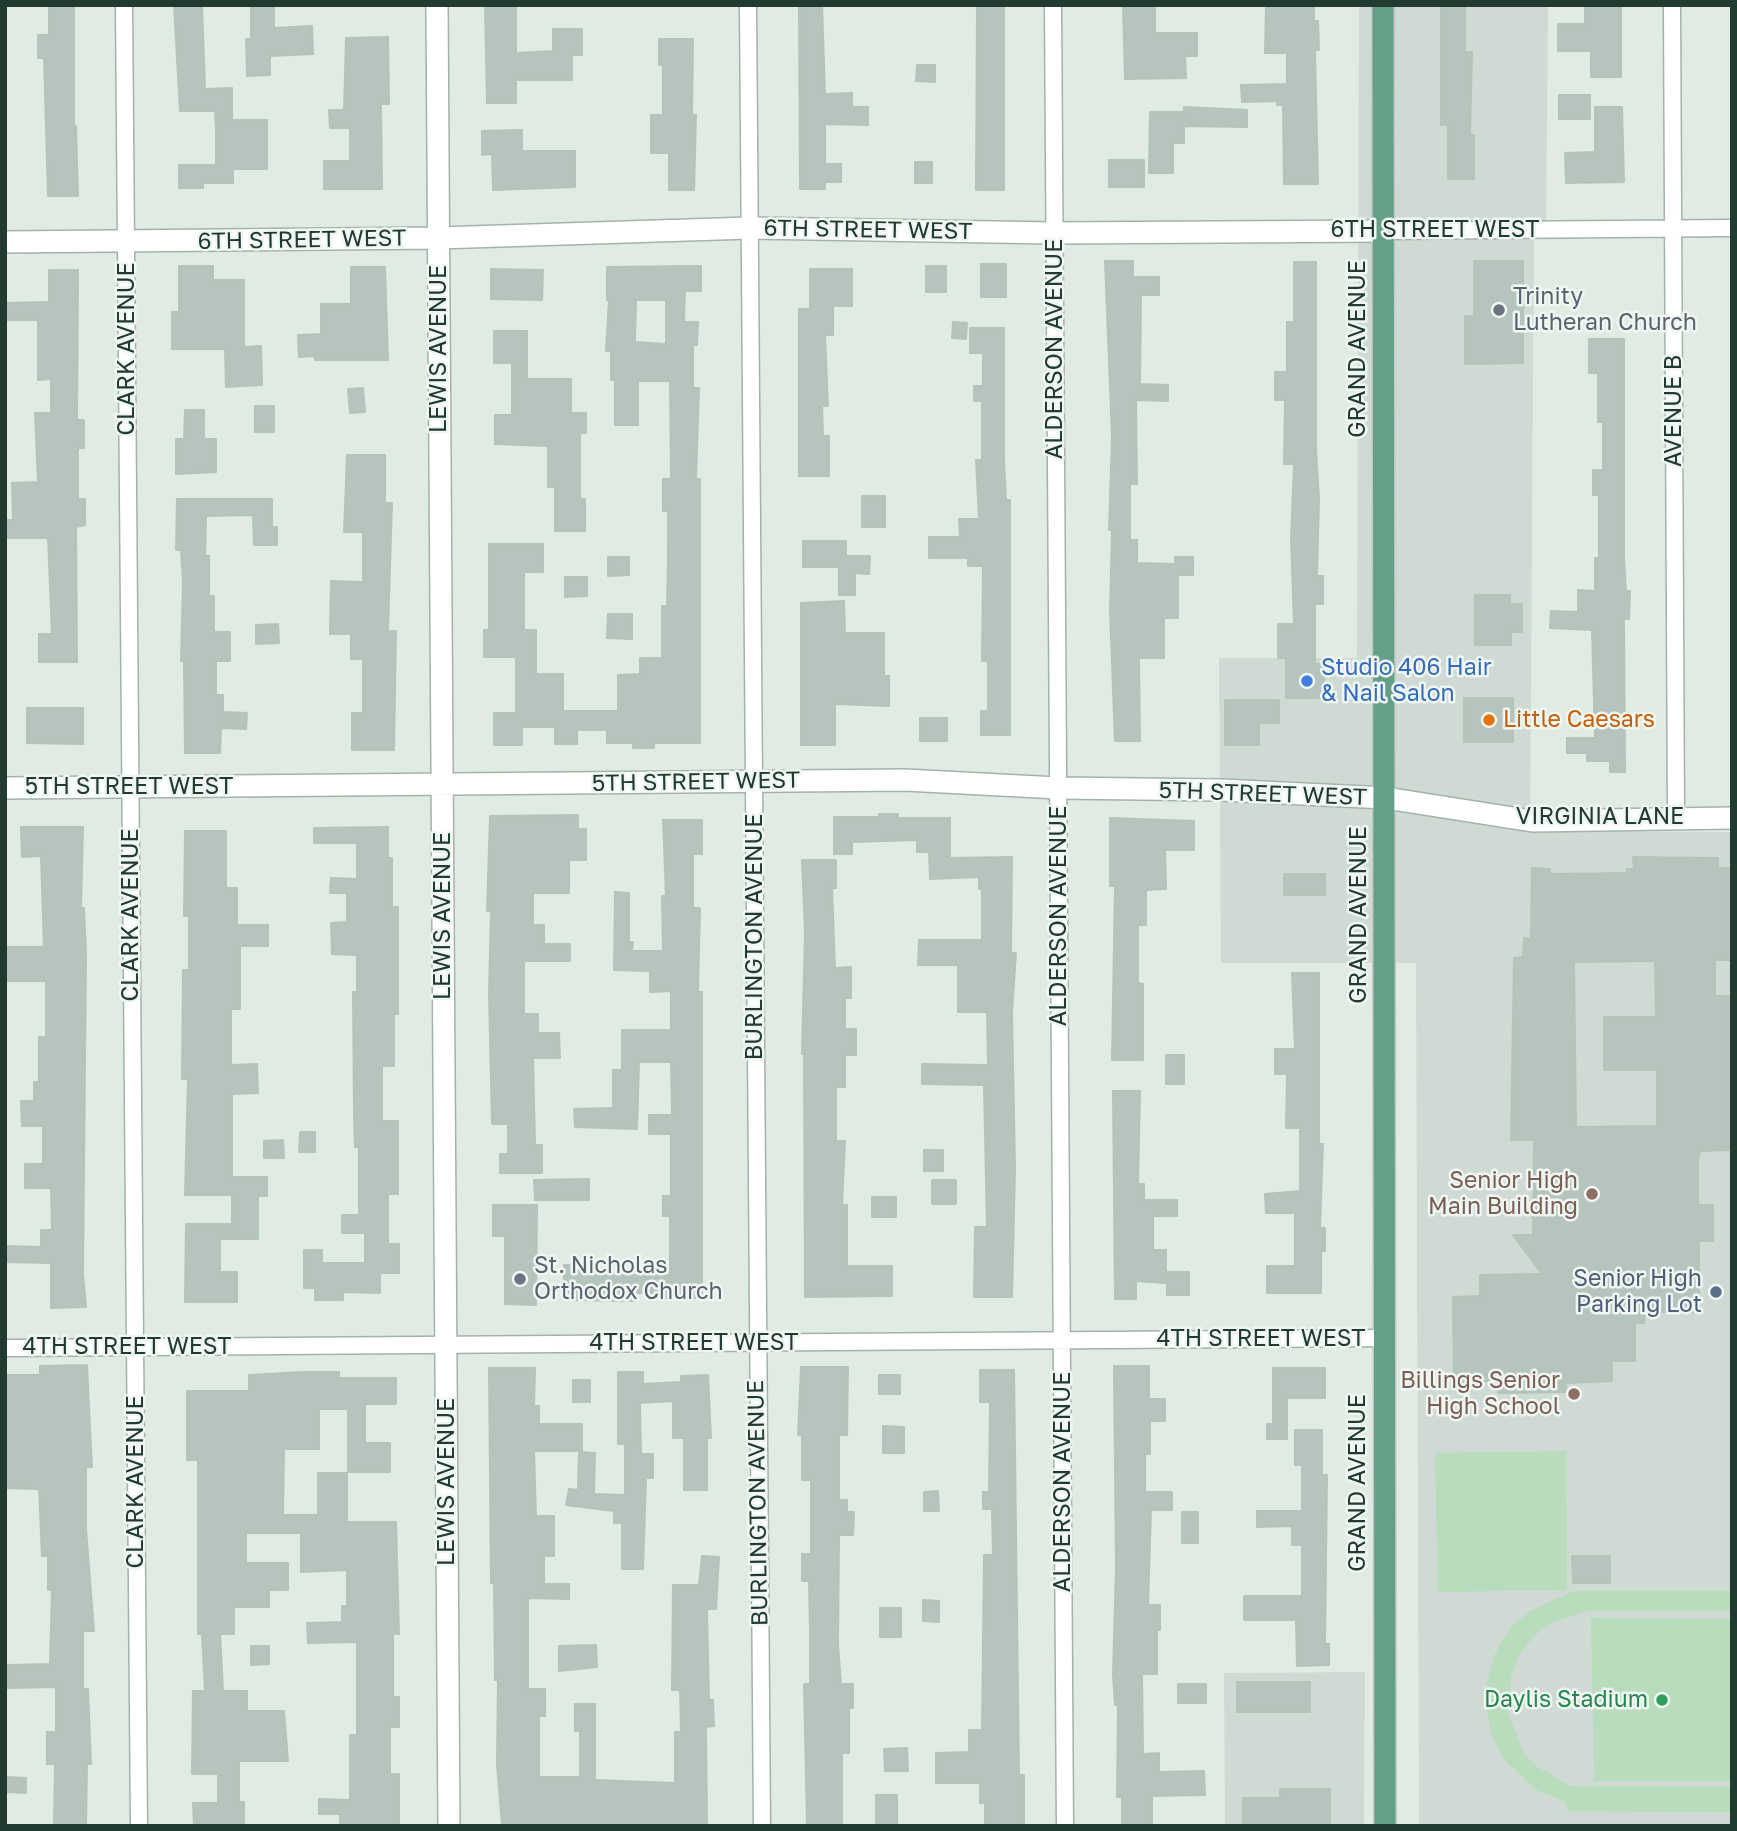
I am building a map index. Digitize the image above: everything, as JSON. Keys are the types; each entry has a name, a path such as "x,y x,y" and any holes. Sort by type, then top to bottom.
{"main road":[{"name":"GRAND AVENUE","path":"1383,5 1386,799 1385,1826"}],"street":[{"name":"CLARK AVENUE","path":"124,5 139,1826"},
{"name":"LEWIS AVENUE","path":"436,5 449,1826"},
{"name":"BURLINGTON AVENUE","path":"748,5 762,1826"},
{"name":"ALDERSON AVENUE","path":"1053,5 1065,1826"},
{"name":"AVENUE B","path":"1672,5 1676,818"},
{"name":"6TH STREET WEST","path":"5,242 438,237 750,228 1055,233 1732,228"},
{"name":"5TH STREET WEST","path":"5,788 905,780 1058,788 1221,790 1386,799"},
{"name":"VIRGINIA LANE","path":"1386,799 1532,821 1732,818"},
{"name":"4TH STREET WEST","path":"5,1348 1384,1338"}],"shaded area":[{"name":"Billings Senior High School","path":"1359,5 1548,5 1546,229 1534,230 1530,831 1732,832 1732,1826 1419,1826 1416,963 1221,963 1219,658 1357,658"},
{"path":"1365,1672 1364,1826 1225,1826 1224,1673"}],"green space":[{"path":"1566,1451 1567,1590 1438,1592 1435,1453"},
{"path":"1573,1591 1732,1591 1732,1610 1586,1611 1549,1624 1533,1637 1519,1655 1511,1677 1508,1713 1524,1754 1536,1766 1570,1786 1732,1787 1732,1812 1567,1811 1566,1802 1536,1790 1503,1758 1491,1733 1487,1709 1487,1683 1494,1656 1510,1628 1530,1611"},
{"name":"Daylis Stadium","path":"1591,1618 1732,1619 1732,1781 1594,1781"}],"building":[{"path":"49,5 74,5 74,126 78,196 48,196 44,58 38,58 38,35 49,35"},
{"path":"174,5 202,5 205,89 232,88 232,120 267,120 267,169 233,169 233,183 203,183 203,188 179,188 179,165 216,165 216,129 215,111 180,111"},
{"path":"251,5 274,5 274,28 312,26 313,54 270,56 270,75 247,76 246,39 251,39"},
{"path":"485,5 516,5 516,53 553,51 553,29 582,29 582,55 572,55 572,80 516,80 516,103 487,103"},
{"path":"799,5 822,5 825,94 852,93 852,107 868,107 868,125 825,124 825,164 841,164 841,182 825,182 825,189 800,189"},
{"path":"977,5 1004,5 1004,190 976,190"},
{"path":"1123,5 1155,5 1155,33 1197,33 1197,56 1185,56 1186,78 1125,79"},
{"path":"1266,5 1314,5 1314,21 1318,21 1319,50 1315,50 1318,184 1284,184 1283,105 1277,105 1277,101 1242,102 1241,85 1287,84 1287,53 1265,53"},
{"path":"1585,5 1621,5 1621,77 1591,77 1591,51 1558,51 1558,24 1585,24"},
{"path":"1441,7 1465,7 1465,52 1472,52 1470,135 1474,135 1474,179 1448,179 1448,125 1441,125"},
{"path":"388,37 389,104 381,104 382,189 324,189 324,161 350,161 350,128 330,128 329,110 344,110 346,38"},
{"path":"659,39 693,39 692,115 696,115 694,190 669,190 669,153 651,153 651,115 663,115 663,65 659,65"},
{"path":"917,65 935,65 935,82 916,81"},
{"path":"1559,95 1590,95 1590,119 1559,119"},
{"path":"1184,107 1247,110 1247,127 1184,126 1184,143 1173,143 1173,173 1149,173 1150,112 1184,112"},
{"path":"1595,107 1622,107 1624,182 1566,183 1565,153 1595,152"},
{"path":"522,130 522,151 575,151 575,187 493,190 492,154 482,155 482,131"},
{"path":"1109,160 1144,160 1144,187 1109,187"},
{"path":"915,162 932,162 932,183 915,183"},
{"path":"1105,261 1133,261 1133,277 1159,277 1159,295 1141,295 1140,384 1168,385 1168,401 1136,400 1137,484 1130,484 1130,540 1137,540 1137,563 1175,564 1175,557 1193,557 1193,575 1178,575 1178,618 1164,618 1164,658 1139,658 1140,741 1115,741 1110,611 1112,530 1109,530 1112,437"},
{"path":"1474,261 1523,261 1523,363 1465,364 1465,316 1474,316"},
{"path":"1294,262 1316,262 1316,449 1319,499 1317,576 1323,576 1323,604 1315,604 1315,664 1324,664 1324,698 1286,698 1286,658 1278,658 1278,624 1294,624 1291,539 1294,464 1284,464 1285,400 1275,400 1275,372 1287,372 1287,322 1294,322"},
{"path":"981,264 1006,264 1006,297 981,297"},
{"path":"179,266 213,266 213,280 244,280 244,347 261,346 262,385 226,387 225,349 172,349 172,312 179,312"},
{"path":"701,266 701,291 685,291 684,322 698,322 697,345 693,345 693,388 699,388 696,479 700,479 700,743 654,743 654,748 633,748 633,743 607,743 607,730 577,730 577,744 555,744 555,727 522,727 522,745 494,745 494,713 516,713 516,657 484,657 484,630 489,630 489,544 543,544 543,572 524,572 524,630 536,630 536,674 563,674 563,711 618,711 618,675 640,674 640,658 662,658 662,606 667,606 668,559 668,511 663,511 663,479 671,479 670,381 638,381 638,425 615,425 615,380 611,380 611,351 606,351 609,300 607,267","holes":["636,300 666,300 666,344 635,342"]},
{"path":"926,266 946,266 946,292 926,292"},
{"path":"351,267 385,267 388,360 315,360 315,356 299,357 298,335 321,334 321,304 351,304"},
{"path":"491,269 543,270 542,300 491,299"},
{"path":"810,269 852,269 852,306 833,306 833,335 825,335 828,406 822,406 823,436 829,436 829,476 799,476 799,309 810,309"},
{"path":"49,270 78,270 77,420 84,420 84,448 78,448 78,499 85,499 85,525 76,527 77,662 39,662 39,634 52,634 48,538 5,538 5,520 13,520 12,483 38,482 35,413 51,413 51,379 38,380 38,320 5,320 5,303 49,302"},
{"path":"953,322 967,323 966,339 952,338"},
{"path":"970,328 1004,328 1004,460 1006,500 1010,500 1010,735 981,735 981,711 988,711 988,661 982,661 983,566 968,566 968,558 929,558 929,537 960,537 959,519 979,519 976,460 982,460 982,401 974,401 974,386 983,386 983,353 970,353"},
{"path":"494,331 527,331 527,379 571,379 571,413 586,413 586,433 580,433 580,499 585,499 585,531 555,531 555,487 548,487 548,446 495,444 495,415 512,415 512,363 494,363"},
{"path":"1589,339 1624,339 1624,558 1626,591 1630,591 1629,619 1624,619 1625,772 1610,772 1610,761 1587,761 1587,753 1567,753 1567,738 1595,738 1592,630 1550,628 1551,611 1578,612 1578,590 1595,591 1595,558 1599,558 1599,495 1593,495 1593,470 1603,470 1603,422 1598,422 1598,373 1589,373"},
{"path":"363,388 365,412 350,413 348,389"},
{"path":"255,406 274,406 274,432 255,432"},
{"path":"185,410 204,410 204,439 216,439 216,472 176,474 176,439 184,439"},
{"path":"347,455 385,455 385,503 392,503 388,631 396,631 394,750 352,750 352,713 363,713 363,659 351,659 351,634 330,634 331,581 363,582 363,532 344,532"},
{"path":"862,496 885,496 885,527 862,527"},
{"path":"177,499 272,499 272,527 277,527 277,545 254,545 253,515 206,516 205,556 209,556 209,596 214,596 214,632 230,632 230,661 216,661 216,695 223,695 223,712 247,713 246,729 221,728 220,753 185,753 184,661 181,661 183,583 181,550 176,550"},
{"path":"803,541 846,541 846,556 870,556 869,574 855,573 855,595 839,595 839,567 803,567"},
{"path":"608,557 629,557 629,575 608,576"},
{"path":"565,577 587,577 587,596 565,597"},
{"path":"1475,595 1510,595 1510,604 1522,604 1522,632 1511,632 1511,645 1475,645"},
{"path":"844,601 845,633 884,633 884,676 889,676 889,706 835,704 835,745 801,745 801,603"},
{"path":"608,614 632,614 632,639 607,638"},
{"path":"278,624 279,643 256,644 256,625"},
{"name":"Little Caesars","path":"1464,698 1513,698 1513,742 1464,742"},
{"path":"1225,700 1279,700 1279,723 1259,723 1259,745 1225,745"},
{"path":"27,708 83,708 83,744 27,743"},
{"path":"920,718 947,718 947,741 920,741"},
{"path":"879,814 898,814 898,818 950,818 950,858 1012,857 1011,953 1016,953 1012,1012 1015,1167 1012,1297 974,1297 975,1227 987,1227 984,1085 922,1084 922,1064 988,1065 987,1012 958,1012 958,965 918,965 919,940 982,940 982,889 979,889 979,877 930,879 929,852 917,852 917,840 852,842 852,854 834,854 834,817 879,817"},
{"path":"578,815 578,829 586,829 586,860 569,860 569,893 533,893 533,925 544,925 544,944 570,944 570,961 524,961 524,1014 538,1014 538,1033 559,1033 560,1058 533,1058 535,1145 542,1145 542,1173 500,1173 500,1154 508,1154 508,1124 492,1124 489,994 491,911 487,911 490,816"},
{"path":"1110,818 1194,821 1194,850 1165,850 1166,889 1146,890 1146,925 1138,925 1138,983 1143,984 1143,1060 1112,1060 1115,886 1110,886"},
{"path":"663,820 702,820 702,854 693,854 693,908 700,908 698,992 702,992 702,1298 665,1298 665,1293 634,1293 634,1301 564,1300 564,1265 591,1265 591,1275 670,1275 670,1216 663,1216 663,1196 671,1196 671,1134 649,1134 649,1115 672,1115 671,1062 639,1062 637,1129 575,1127 574,1109 613,1108 613,1070 622,1070 622,1030 671,1030 671,991 650,992 650,971 614,970 615,892 629,893 629,942 633,942 632,951 663,951 662,896 666,896"},
{"path":"21,827 83,827 81,908 84,908 86,953 83,1274 86,1307 51,1308 51,1263 5,1262 5,1246 41,1247 41,1230 52,1230 51,1188 25,1188 25,1164 43,1164 43,1126 22,1126 21,1101 34,1101 34,1082 39,1082 39,1037 46,1037 46,981 5,981 5,947 44,947 41,856 22,857"},
{"path":"388,827 388,858 392,858 392,907 398,907 398,1014 394,1014 394,1066 382,1066 382,1121 398,1121 398,1194 388,1194 388,1244 399,1244 399,1273 380,1273 380,1293 343,1292 343,1300 315,1300 315,1288 304,1288 304,1250 322,1250 322,1263 365,1263 365,1233 342,1233 342,1215 359,1215 359,1147 355,1147 354,1111 353,992 357,992 357,955 332,954 331,923 347,922 347,893 330,893 331,878 357,879 357,843 314,843 314,828"},
{"path":"185,831 226,831 226,888 237,888 237,925 268,925 268,946 240,946 240,1009 231,1009 231,1065 257,1064 258,1093 232,1094 232,1177 267,1177 267,1196 258,1196 258,1239 220,1239 220,1272 237,1272 237,1302 185,1302 186,1224 232,1224 232,1195 185,1195 188,1079 182,1079 183,970 189,970 189,916 184,916"},
{"path":"1633,857 1718,858 1718,868 1732,868 1732,960 1715,960 1715,996 1732,996 1732,1150 1700,1151 1698,1160 1698,1205 1713,1205 1713,1241 1699,1241 1699,1312 1645,1312 1644,1323 1635,1323 1635,1361 1612,1361 1612,1381 1566,1383 1566,1392 1498,1393 1497,1381 1454,1382 1453,1297 1480,1296 1480,1275 1542,1274 1513,1235 1533,1235 1534,1140 1511,1140 1514,958 1523,957 1524,938 1531,939 1532,868 1550,869 1550,874 1627,873 1627,869 1634,869","holes":["1655,961 1656,1017 1604,1017 1604,1070 1657,1070 1657,1126 1576,1127 1574,962"]},
{"path":"802,860 836,860 836,888 832,888 835,968 851,967 851,998 845,998 845,1029 856,1029 856,1055 845,1055 845,1087 836,1087 836,1141 845,1141 842,1205 847,1205 847,1266 892,1266 892,1296 805,1297 802,1054 805,932"},
{"path":"1284,874 1325,874 1325,895 1284,895"},
{"path":"1292,973 1319,973 1319,1144 1323,1144 1320,1228 1325,1228 1325,1251 1321,1251 1321,1293 1267,1293 1267,1266 1295,1266 1295,1213 1266,1213 1265,1194 1300,1191 1300,1128 1286,1128 1287,1074 1275,1074 1275,1049 1295,1049"},
{"path":"1166,1055 1184,1055 1184,1084 1166,1084"},
{"path":"1113,1091 1140,1091 1138,1184 1144,1184 1144,1200 1177,1200 1177,1216 1153,1216 1153,1250 1166,1250 1166,1283 1136,1281 1136,1299 1115,1299"},
{"path":"300,1132 315,1132 315,1152 299,1152"},
{"path":"283,1140 284,1158 264,1158 264,1141"},
{"path":"924,1150 943,1150 943,1171 924,1171"},
{"path":"589,1179 589,1200 535,1200 534,1180"},
{"path":"932,1180 956,1180 956,1204 932,1204"},
{"path":"872,1197 896,1197 896,1217 872,1217"},
{"path":"493,1205 537,1205 536,1305 505,1304 505,1236 493,1236"},
{"path":"1167,1272 1189,1272 1189,1295 1167,1295"},
{"path":"87,1365 92,1467 86,1467 86,1529 94,1631 83,1631 83,1689 88,1689 91,1764 87,1764 86,1826 54,1826 55,1764 47,1764 47,1732 56,1732 56,1687 8,1688 7,1665 50,1664 52,1589 48,1590 48,1556 42,1556 39,1489 5,1488 5,1375 40,1375 40,1366"},
{"path":"1114,1366 1149,1366 1149,1399 1165,1399 1165,1421 1150,1421 1150,1454 1145,1454 1145,1492 1172,1492 1172,1510 1151,1510 1148,1605 1160,1605 1160,1630 1157,1630 1157,1674 1142,1674 1143,1754 1159,1753 1159,1772 1204,1771 1205,1795 1152,1796 1152,1826 1122,1826 1122,1797 1117,1797 1118,1705 1115,1705 1113,1674 1116,1567"},
{"path":"801,1367 848,1367 847,1435 839,1435 839,1500 847,1500 847,1512 854,1512 853,1535 839,1535 838,1644 841,1684 853,1684 853,1708 849,1708 849,1753 842,1753 842,1826 807,1826 804,1684 810,1684 810,1629 809,1581 802,1581 802,1554 811,1554 811,1480 802,1480 802,1435 798,1435"},
{"path":"489,1368 535,1368 534,1406 539,1406 539,1424 582,1424 582,1451 534,1451 536,1516 554,1516 554,1556 544,1556 544,1584 569,1584 569,1599 528,1598 528,1689 545,1689 545,1716 539,1716 539,1777 580,1777 580,1731 575,1731 575,1704 595,1704 595,1780 675,1783 675,1732 681,1732 680,1690 672,1690 673,1585 699,1585 702,1556 719,1557 716,1609 707,1609 709,1700 713,1700 714,1726 706,1727 707,1826 502,1826 497,1764 498,1680 495,1680 494,1583 491,1583"},
{"path":"1273,1368 1325,1368 1325,1398 1287,1398 1287,1439 1267,1439 1267,1424 1273,1424"},
{"path":"980,1370 1014,1370 1019,1775 1024,1775 1024,1826 985,1826 985,1803 980,1803 980,1783 936,1783 936,1753 969,1752 969,1730 982,1730 984,1555 993,1555 992,1509 983,1509 983,1492 989,1492 990,1402 980,1402"},
{"path":"339,1372 339,1378 396,1378 396,1404 365,1404 365,1443 390,1443 390,1472 348,1472 348,1409 319,1409 319,1449 284,1449 283,1515 318,1515 318,1473 347,1473 347,1522 396,1522 399,1634 393,1634 393,1697 399,1697 399,1727 390,1727 390,1774 399,1774 399,1826 340,1826 340,1814 319,1814 319,1799 350,1800 350,1735 357,1735 357,1642 308,1643 307,1623 342,1622 342,1606 347,1606 347,1570 301,1572 301,1533 246,1533 246,1563 288,1563 288,1590 269,1590 269,1607 234,1607 234,1634 220,1634 223,1691 247,1691 247,1711 284,1711 288,1761 239,1761 239,1802 244,1802 244,1826 194,1826 193,1803 218,1803 218,1774 192,1774 193,1691 205,1691 202,1634 198,1634 198,1460 187,1460 187,1391 249,1391 249,1375"},
{"path":"618,1372 643,1372 643,1384 681,1382 681,1376 708,1375 711,1438 707,1438 707,1490 684,1490 684,1438 673,1438 673,1401 640,1403 641,1454 653,1454 653,1478 646,1478 643,1569 622,1569 622,1523 614,1523 614,1511 566,1505 569,1489 578,1490 579,1452 595,1453 594,1494 625,1495 625,1444 618,1444"},
{"path":"879,1375 900,1375 900,1394 879,1394"},
{"path":"573,1380 590,1380 590,1402 573,1402"},
{"path":"883,1426 904,1427 904,1453 883,1453"},
{"path":"1295,1430 1322,1430 1322,1475 1327,1475 1325,1644 1329,1644 1329,1665 1297,1666 1296,1620 1244,1620 1244,1596 1302,1596 1302,1545 1292,1545 1292,1526 1257,1527 1257,1511 1302,1511 1302,1465 1295,1465"},
{"path":"938,1491 939,1511 924,1511 924,1492"},
{"path":"1182,1512 1198,1512 1198,1543 1182,1543"},
{"path":"1572,1556 1610,1556 1610,1583 1573,1583"},
{"path":"923,1600 939,1601 939,1622 923,1621"},
{"path":"880,1608 901,1608 901,1637 880,1637"},
{"path":"596,1645 597,1667 559,1671 559,1646"},
{"path":"251,1646 269,1646 269,1664 251,1665"},
{"path":"1237,1682 1310,1682 1310,1712 1237,1712"},
{"path":"1178,1684 1206,1684 1206,1703 1178,1703"},
{"path":"907,1748 908,1771 885,1771 884,1749"},
{"path":"5,1777 26,1778 26,1793 5,1792"},
{"path":"1280,1789 1330,1789 1330,1826 1243,1826 1243,1798 1280,1798"},
{"path":"876,1795 897,1795 897,1826 876,1826"}],"place":[{"name":"Trinity Lutheran Church","path":"1499,310"},
{"name":"Studio 406 Hair & Nail Salon","path":"1307,681"},
{"name":"Little Caesars","path":"1489,720"},
{"name":"Senior High Main Building","path":"1592,1194"},
{"name":"St. Nicholas Orthodox Church","path":"520,1279"},
{"name":"Senior High Parking Lot","path":"1716,1292"},
{"name":"Billings Senior High School","path":"1574,1394"},
{"name":"Daylis Stadium","path":"1662,1700"}]}
